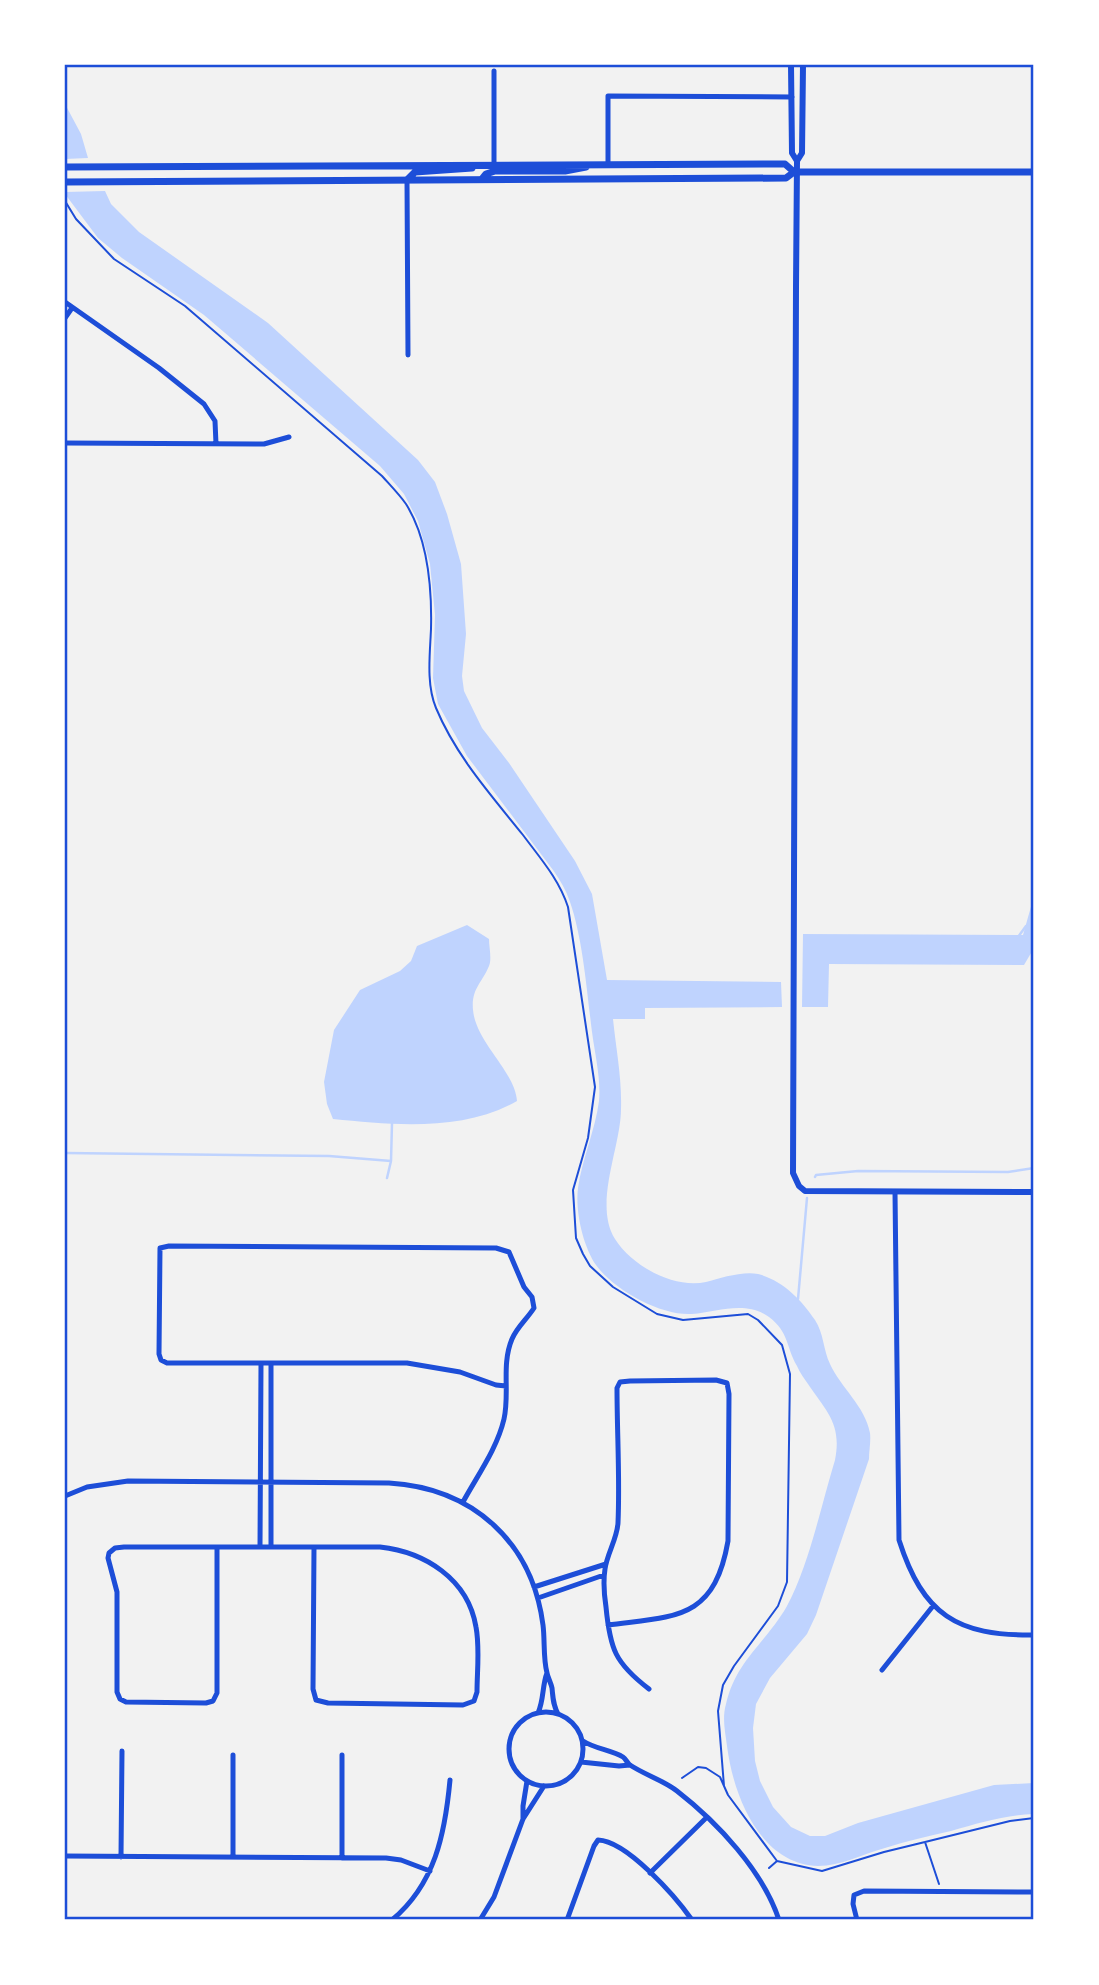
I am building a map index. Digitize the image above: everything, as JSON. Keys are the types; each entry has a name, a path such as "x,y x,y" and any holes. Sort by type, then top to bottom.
{"main road":[{"path":"482,179 486,174 495,171 565,171 607,163"},
{"path":"407,180 415,172 456,171 494,164"},
{"path":"65,167 350,168 494,164 785,164 795,172"},
{"path":"65,182 786,178 795,172 1034,172"}],"street":[{"path":"791,65 792,153 797,161"},
{"path":"803,65 802,153 795,172 793,1173 798,1185 805,1191 1034,1192"},
{"path":"494,71 494,164"},
{"path":"607,163 608,96 792,97"},
{"path":"407,180 408,355"},
{"path":"65,302 135,350 204,404 215,421 216,444"},
{"path":"65,318 72,308"},
{"path":"65,443 264,444 289,437"},
{"path":"895,1192 899,1540 917,1585 933,1606 963,1624 981,1631 1034,1635"},
{"path":"463,1502 500,1431 506,1406 506,1386 506,1362 509,1348 513,1337 534,1308 534,1302 524,1287 509,1252 482,1248 160,1248 159,1354 161,1360 167,1363 407,1363 460,1372 506,1386"},
{"path":"271,1363 271,1547"},
{"path":"260,1547 261,1364"},
{"path":"608,1625 683,1614 695,1606 715,1583 724,1562 728,1541 727,1383 716,1380 620,1382 617,1388 618,1528 604,1575 608,1625 616,1655 629,1673 649,1689"},
{"path":"65,1496 87,1487 128,1481 407,1484 428,1488 463,1502 496,1527 513,1546 534,1587 543,1626 547,1673 558,1714"},
{"path":"217,1547 217,1693 214,1701 126,1702 120,1699 117,1692 117,1592 108,1558 115,1548 124,1547 217,1547 260,1547 271,1547 314,1547 380,1547 407,1552 439,1567 454,1581 467,1600 475,1619 478,1641 477,1692 474,1701 463,1704 436,1704 328,1703 316,1700 313,1689 314,1547"},
{"path":"534,1587 606,1564"},
{"path":"538,1598 604,1575"},
{"path":"882,1670 933,1606"},
{"path":"538,1713 547,1673"},
{"path":"538,1713 558,1714 569,1719 577,1728 583,1741 581,1762 575,1773 556,1785 544,1786 527,1781 516,1771 511,1760 509,1749 516,1727 524,1719 538,1713"},
{"path":"583,1741 593,1748 622,1757 630,1765 676,1790 706,1818 753,1870 768,1894 779,1920"},
{"path":"121,1857 122,1751"},
{"path":"233,1755 233,1857"},
{"path":"342,1755 342,1858"},
{"path":"581,1762 630,1765"},
{"path":"392,1920 411,1903 430,1871 446,1822 450,1780"},
{"path":"523,1819 527,1781"},
{"path":"480,1920 494,1896 523,1819 544,1786"},
{"path":"650,1873 706,1818"},
{"path":"567,1920 598,1840 607,1840 632,1855 692,1920"},
{"path":"65,1856 401,1860 430,1871"},
{"path":"857,1920 854,1895 864,1891 1034,1892"}],"path":[{"path":"65,201 76,219 114,258 186,306 382,476 405,502 421,541 430,589 429,671 435,705 460,755 545,863 559,884 568,907 595,1087 588,1138 573,1191 576,1238 583,1254 590,1266 612,1287 657,1314 682,1320 748,1314 758,1320 782,1345 790,1374 787,1582 778,1606 723,1685 718,1711 724,1786"},
{"path":"682,1778 698,1767 706,1768 720,1777 735,1805 777,1861 822,1871 925,1842 1010,1821 1034,1818"},
{"path":"925,1842 929,1859 939,1877 939,1892"},
{"path":"769,1868 777,1861"}],"water":[{"path":"65,104 81,134 88,158 65,159"},
{"path":"105,191 111,204 139,232 268,323 418,460 435,482 461,564 466,634 462,676 464,691 482,728 575,861 592,894 607,980 781,982 782,1007 645,1008 645,1019 613,1019 621,1109 607,1193 609,1225 615,1239 632,1258 655,1273 668,1279 694,1283 752,1273 767,1277 790,1291 815,1320 830,1364 867,1423 870,1436 869,1459 816,1615 807,1634 770,1678 756,1704 753,1728 755,1761 760,1781 773,1807 791,1827 810,1836 825,1836 858,1823 994,1785 1034,1783 1034,1814 992,1820 877,1850 844,1862 818,1866 797,1862 780,1853 765,1840 753,1823 735,1785 730,1765 725,1709 744,1663 779,1619 795,1590 835,1460 835,1428 827,1411 799,1371 784,1334 769,1317 741,1308 692,1314 666,1311 626,1292 604,1274 591,1257 581,1228 577,1197 597,1112 599,1084 578,932 567,893 560,881 467,756 438,704 433,678 435,615 430,564 418,521 404,494 380,466 204,315 98,238 65,194"},
{"path":"1034,896 1034,948 1024,965 829,964 828,1007 802,1007 803,934 1023,935"},
{"path":"467,925 489,939 490,963 473,1003 476,1022 510,1079 517,1101 496,1111 450,1122 403,1124 333,1119 327,1104 324,1082 334,1030 360,990 400,971 411,961 417,946"}],"waterway":[{"path":"1018,937 1026,926"},
{"path":"387,1178 391,1161 392,1123"},
{"path":"65,1153 329,1156 391,1161"},
{"path":"815,1177 858,1171 1008,1172 1034,1168"},
{"path":"798,1299 807,1198"}]}
